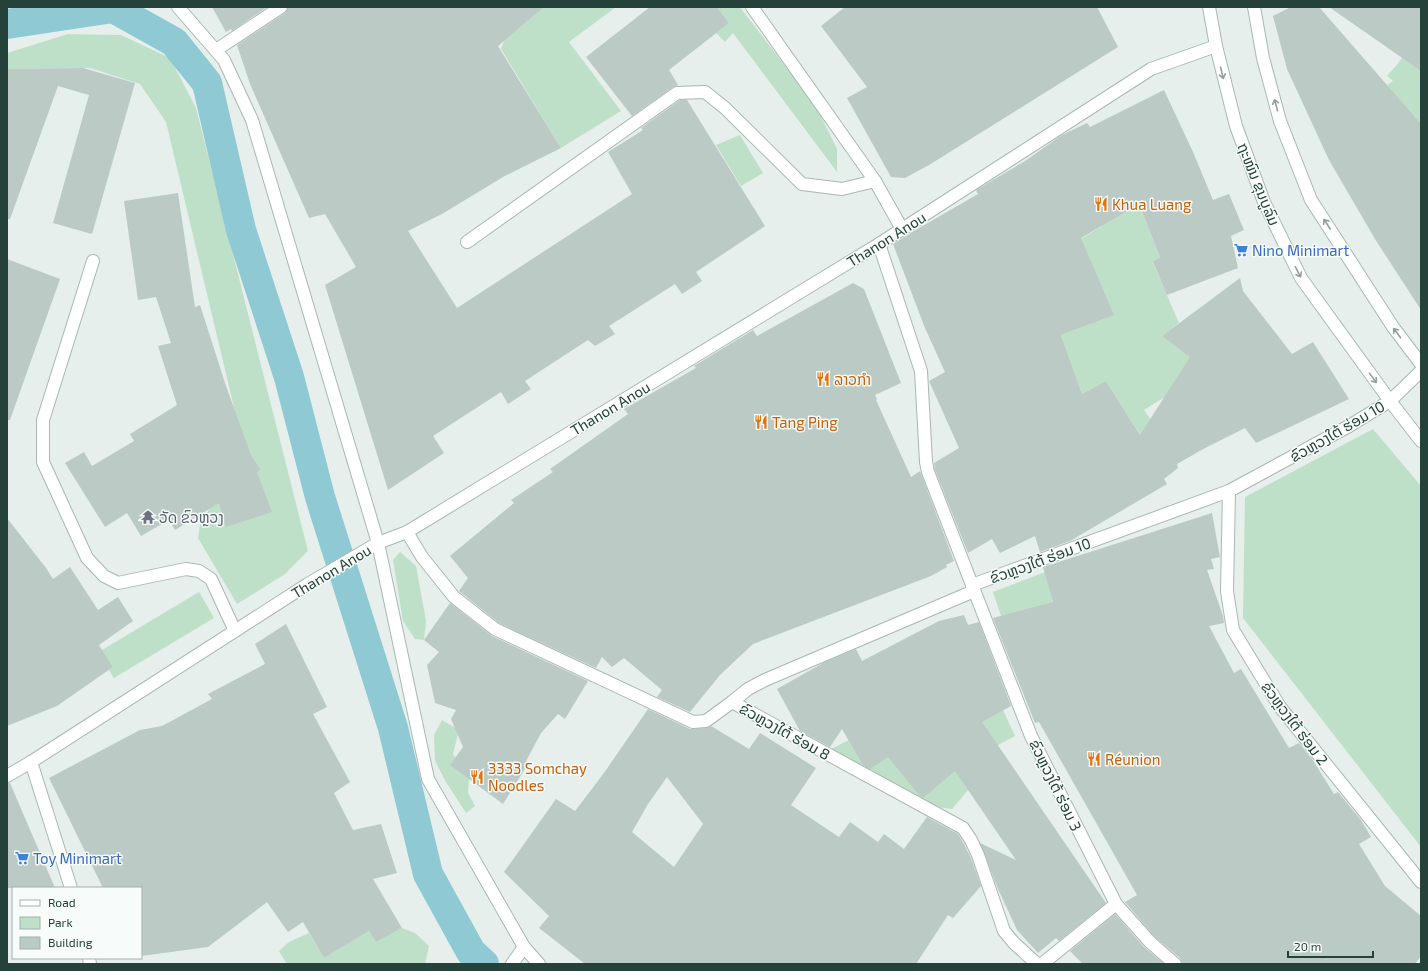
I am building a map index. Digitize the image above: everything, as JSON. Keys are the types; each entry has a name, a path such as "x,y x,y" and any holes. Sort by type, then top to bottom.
{"street":[{"path":"178,7 224,60 252,120 378,543 428,779 524,947 539,964"},
{"path":"216,50 281,7"},
{"path":"752,7 875,181 902,229"},
{"name":"ຖະໜົນ ຂຸນບູລົມ","path":"1209,7 1216,46 1236,126 1264,202 1301,278 1390,401 1421,441"},
{"path":"1254,7 1264,58 1280,121 1311,200 1393,327 1421,364"},
{"name":"Thanon Anou","path":"7,776 308,584 378,543 407,532 879,244 1151,69 1216,46"},
{"path":"467,242 677,92 705,92 725,108 802,184 842,189 875,181"},
{"name":"ຂົວຫຼວງໃຕ້ ຮ່ອມ 10","path":"879,244 921,371 926,462 928,472 973,588 1229,491 1349,426 1390,401 1421,371"},
{"path":"93,262 43,420 43,462 87,558 104,576 118,583 186,569 199,571 211,579 235,631"},
{"name":"ຂົວຫຼວງໃຕ້ ຮ່ອມ 2","path":"1229,491 1227,591 1233,630 1280,707 1421,882"},
{"name":"ຂົວຫຼວງໃຕ້ ຮ່ອມ 8","path":"407,532 422,558 454,597 495,628 693,722 706,721 732,702 963,828 972,840 978,855 1004,931 1014,943 1037,964"},
{"path":"732,702 748,689 765,680 973,588"},
{"name":"ຂົວຫຼວງໃຕ້ ຮ່ອມ 3","path":"973,588 1031,736 1116,904 1150,942 1175,964"},
{"path":"31,762 71,887"},
{"path":"1042,964 1116,904"},
{"path":"512,964 524,947"}],"green space":[{"path":"537,7 616,7 569,42 621,111 561,148 501,49 504,41 539,11"},
{"path":"717,7 740,7 817,108 837,149 837,172 733,33 725,42 716,33 729,23"},
{"path":"1421,32 1421,127 1387,85 1393,81 1387,76"},
{"path":"68,34 121,35 170,58 196,108 308,551 285,574 237,604 198,538 200,525 215,499 252,483 166,122 140,84 90,68 7,69 7,53"},
{"path":"740,135 763,173 741,186 716,145"},
{"path":"1139,204 1160,257 1153,263 1179,323 1162,336 1232,386 1165,397 1144,410 1155,426 1144,441 1106,381 1082,394 1061,335 1113,315 1071,245 1102,226 1100,220"},
{"path":"1373,429 1421,486 1421,847 1243,618 1245,497"},
{"path":"400,552 416,566 426,621 424,640 415,639 403,621 393,560"},
{"path":"1045,572 1060,630 1001,616 993,592"},
{"path":"199,592 214,618 114,678 109,670 113,667 102,650"},
{"path":"985,671 1015,736 998,745 958,774 968,790 952,809 936,807 831,749"},
{"path":"442,720 459,730 453,754 469,779 468,793 475,806 466,813 446,782 435,761 434,735"},
{"path":"402,928 415,933 429,946 425,964 287,964 279,951 289,942 309,933 324,958 369,931 376,942"}],"building":[{"path":"212,7 267,7 232,31 231,29 226,32"},
{"path":"288,7 544,7 498,46 561,148 503,177 442,214 408,231 457,308 632,194 608,152 643,130 641,128 680,100 687,100 765,226 696,272 702,281 682,294 675,284 609,326 615,334 595,346 588,340 525,381 531,389 508,404 501,392 433,436 444,453 388,490 325,285 356,267 325,214 309,218 250,84 237,45 285,13"},
{"path":"650,7 717,7 729,23 669,70 678,85 632,116 586,57"},
{"path":"845,7 1097,7 1118,47 929,165 905,178 891,177 847,98 867,87 821,26"},
{"path":"1291,7 1319,7 1421,124 1421,310 1375,239 1329,160 1287,69 1273,16"},
{"path":"1329,7 1421,7 1421,71"},
{"path":"83,68 135,83 92,234 53,223 89,95 58,86 10,219 7,219 7,69"},
{"path":"1164,90 1193,152 1213,200 1229,194 1244,230 1231,236 1238,268 1167,295 1153,262 1160,257 1139,204 1081,238 1114,315 1061,335 1082,394 1106,381 1140,435 1190,357 1162,336 1240,278 1243,291 1292,354 1313,342 1349,399 1256,443 1245,428 1205,448 1177,464 1178,468 1164,479 1167,484 1070,541 1040,552 1035,536 1000,553 992,539 968,553 935,470 934,463 959,448 929,381 945,372 925,328 893,244 978,194 976,190 1025,161 1062,135 1087,123 1090,127"},
{"path":"178,193 195,307 200,305 226,386 251,455 260,469 257,472 272,512 226,527 219,503 175,530 169,520 141,536 127,513 105,527 65,463 84,452 92,466 134,441 130,434 177,405 158,346 171,343 156,297 138,300 124,201"},
{"path":"7,259 60,279 10,420 7,420"},
{"path":"853,283 864,289 901,383 875,395 876,400 911,477 920,471 954,561 946,565 947,567 931,576 753,644 720,675 690,712 657,697 662,690 624,658 612,667 602,657 596,668 499,623 459,591 468,578 450,556 514,503 511,500 553,472 550,469 628,414 624,409 696,368 694,366 753,330 757,336"},
{"path":"1212,513 1220,557 1211,559 1214,569 1207,570 1224,623 1209,626 1234,673 1241,669 1289,748 1299,743 1312,759 1334,794 1338,792 1361,820 1371,837 1359,844 1385,886 1421,916 1421,956 1415,964 1182,964 1180,958 1155,937 1125,902 1137,895 1039,722 1035,723 993,618 1053,602 1043,567"},
{"path":"7,518 53,579 70,567 98,610 118,597 133,621 99,645 113,667 57,706 7,726"},
{"path":"450,603 492,636 588,681 565,719 558,714 541,733 525,763 526,767 503,804 450,765 463,747 451,719 456,710 435,703 427,665 439,652 424,640"},
{"path":"964,615 968,625 979,622 1011,706 982,722 1106,903 1059,941 1056,938 1038,953 1017,930 998,889 980,843 1016,860 955,771 923,798 888,757 870,769 863,765 842,729 830,747 800,731 777,689 825,662 856,649 862,661 939,621"},
{"path":"286,624 327,707 313,714 350,782 334,793 353,830 381,824 397,873 373,879 402,928 376,942 369,931 324,958 303,922 288,932 267,902 208,947 142,956 142,887 103,887 49,778 140,730 162,726 212,699 208,694 265,664 255,644"},
{"path":"648,709 690,729 707,728 711,726 749,749 760,733 816,768 791,805 839,837 850,822 878,842 884,834 904,849 927,817 958,834 971,858 981,886 953,918 948,915 916,964 585,964 539,928 549,916 504,872 556,799 575,811 604,773","holes":["667,777 703,824 674,867 632,832 648,804"]},
{"path":"7,783 10,783 55,887 7,888"},
{"path":"1115,914 1144,947 1164,964 1083,964 1070,951"}],"waterway":[{"path":"7,24 113,8 174,42 207,83 241,230 289,377 320,497 393,728 428,874 471,952 484,964"}],"place":[{"name":"Khua Luang","path":"1101,204"},
{"name":"Nino Minimart","path":"1241,250"},
{"name":"ລາວກໍາ","path":"823,379"},
{"name":"Tang Ping","path":"761,422"},
{"name":"ວັດ ຂົວຫຼວງ","path":"148,517"},
{"name":"Réunion","path":"1094,759"},
{"name":"3333 Somchay Noodles","path":"477,777"},
{"name":"Toy Minimart","path":"22,858"}]}
